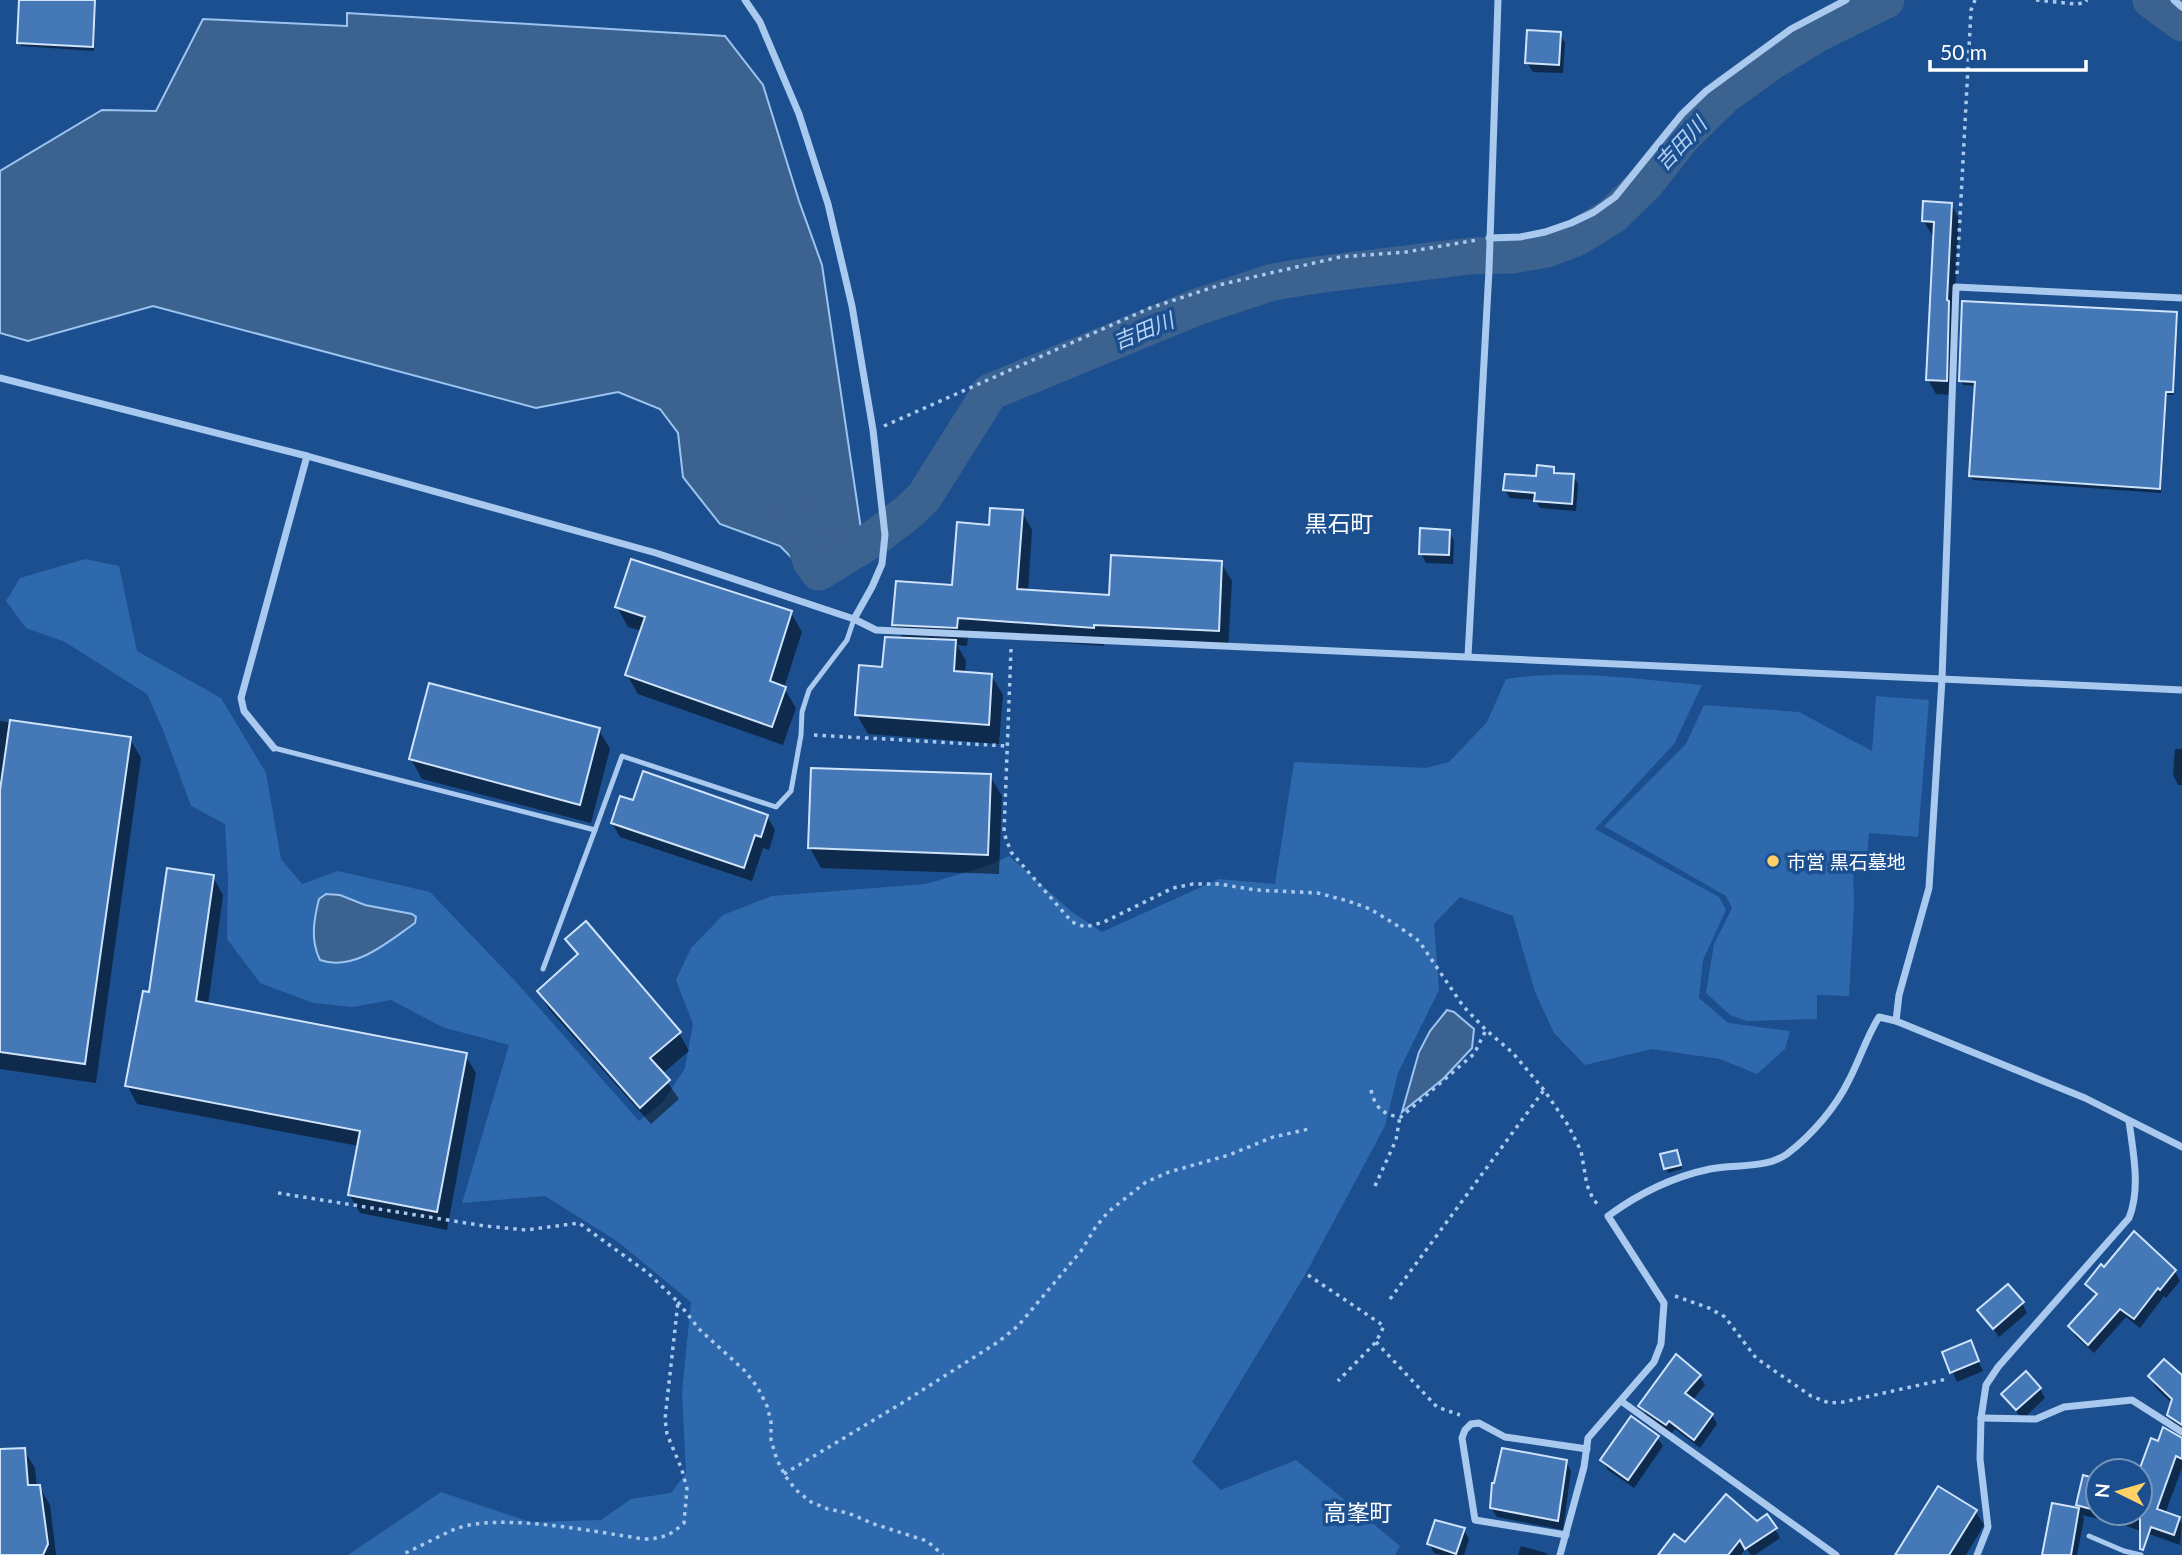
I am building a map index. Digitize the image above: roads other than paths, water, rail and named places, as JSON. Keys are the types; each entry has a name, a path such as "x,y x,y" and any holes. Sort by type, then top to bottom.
{"street":[{"path":"745,0 760,22 799,114 828,205 852,306 873,430 885,535 881,564 854,619"},
{"path":"1468,656 1489,270 1498,0"},
{"path":"1489,239 1545,232 1594,212 1615,197 1682,114 1706,91 1790,29 1846,0"},
{"path":"2174,0 2182,7"},
{"path":"1896,1021 1899,995 1928,888 1942,679 1956,287 2182,298"},
{"path":"0,378 307,456 656,553 854,619 876,630 2182,690"},
{"path":"274,748 244,711 241,698 307,456"},
{"path":"1560,1555 1584,1467 1588,1438 1654,1362 1661,1343 1664,1303 1608,1216 1656,1186 1681,1177 1730,1166 1775,1161 1787,1154 1805,1138 1836,1102 1849,1081 1867,1037 1879,1017 1896,1021 2085,1098 2182,1147"},
{"path":"1977,1555 1988,1527 1980,1459 1981,1419 1986,1385 1998,1367 2129,1218 2133,1209 2135,1168 2129,1121"},
{"path":"1981,1419 2036,1419 2064,1407 2132,1400 2182,1433"},
{"path":"1621,1401 1836,1555"},
{"path":"1566,1535 1475,1520 1462,1438 1471,1424 1479,1423 1505,1437 1587,1449"}],"lane":[{"path":"543,969 622,756 776,807 791,791 801,735 802,712 809,690 847,640 854,619"},
{"path":"274,748 595,830"},
{"path":"2089,1536 2141,1555"}],"waterway":[{"name":"吉田川","path":"797,518 811,561 819,572 873,539 924,497 990,392 1197,307 1273,282 1470,256 1512,255 1547,249 1576,238 1612,216 1645,184 1682,137 1725,95 1771,62 1819,33 1886,0"},
{"name":"吉田川","path":"2151,0 2182,23"}],"place":[{"name":"市営 黒石墓地","path":"1773,861"}],"district":[{"name":"黒石町","path":"1339,523"},
{"name":"高峯町","path":"1358,1512"}]}
